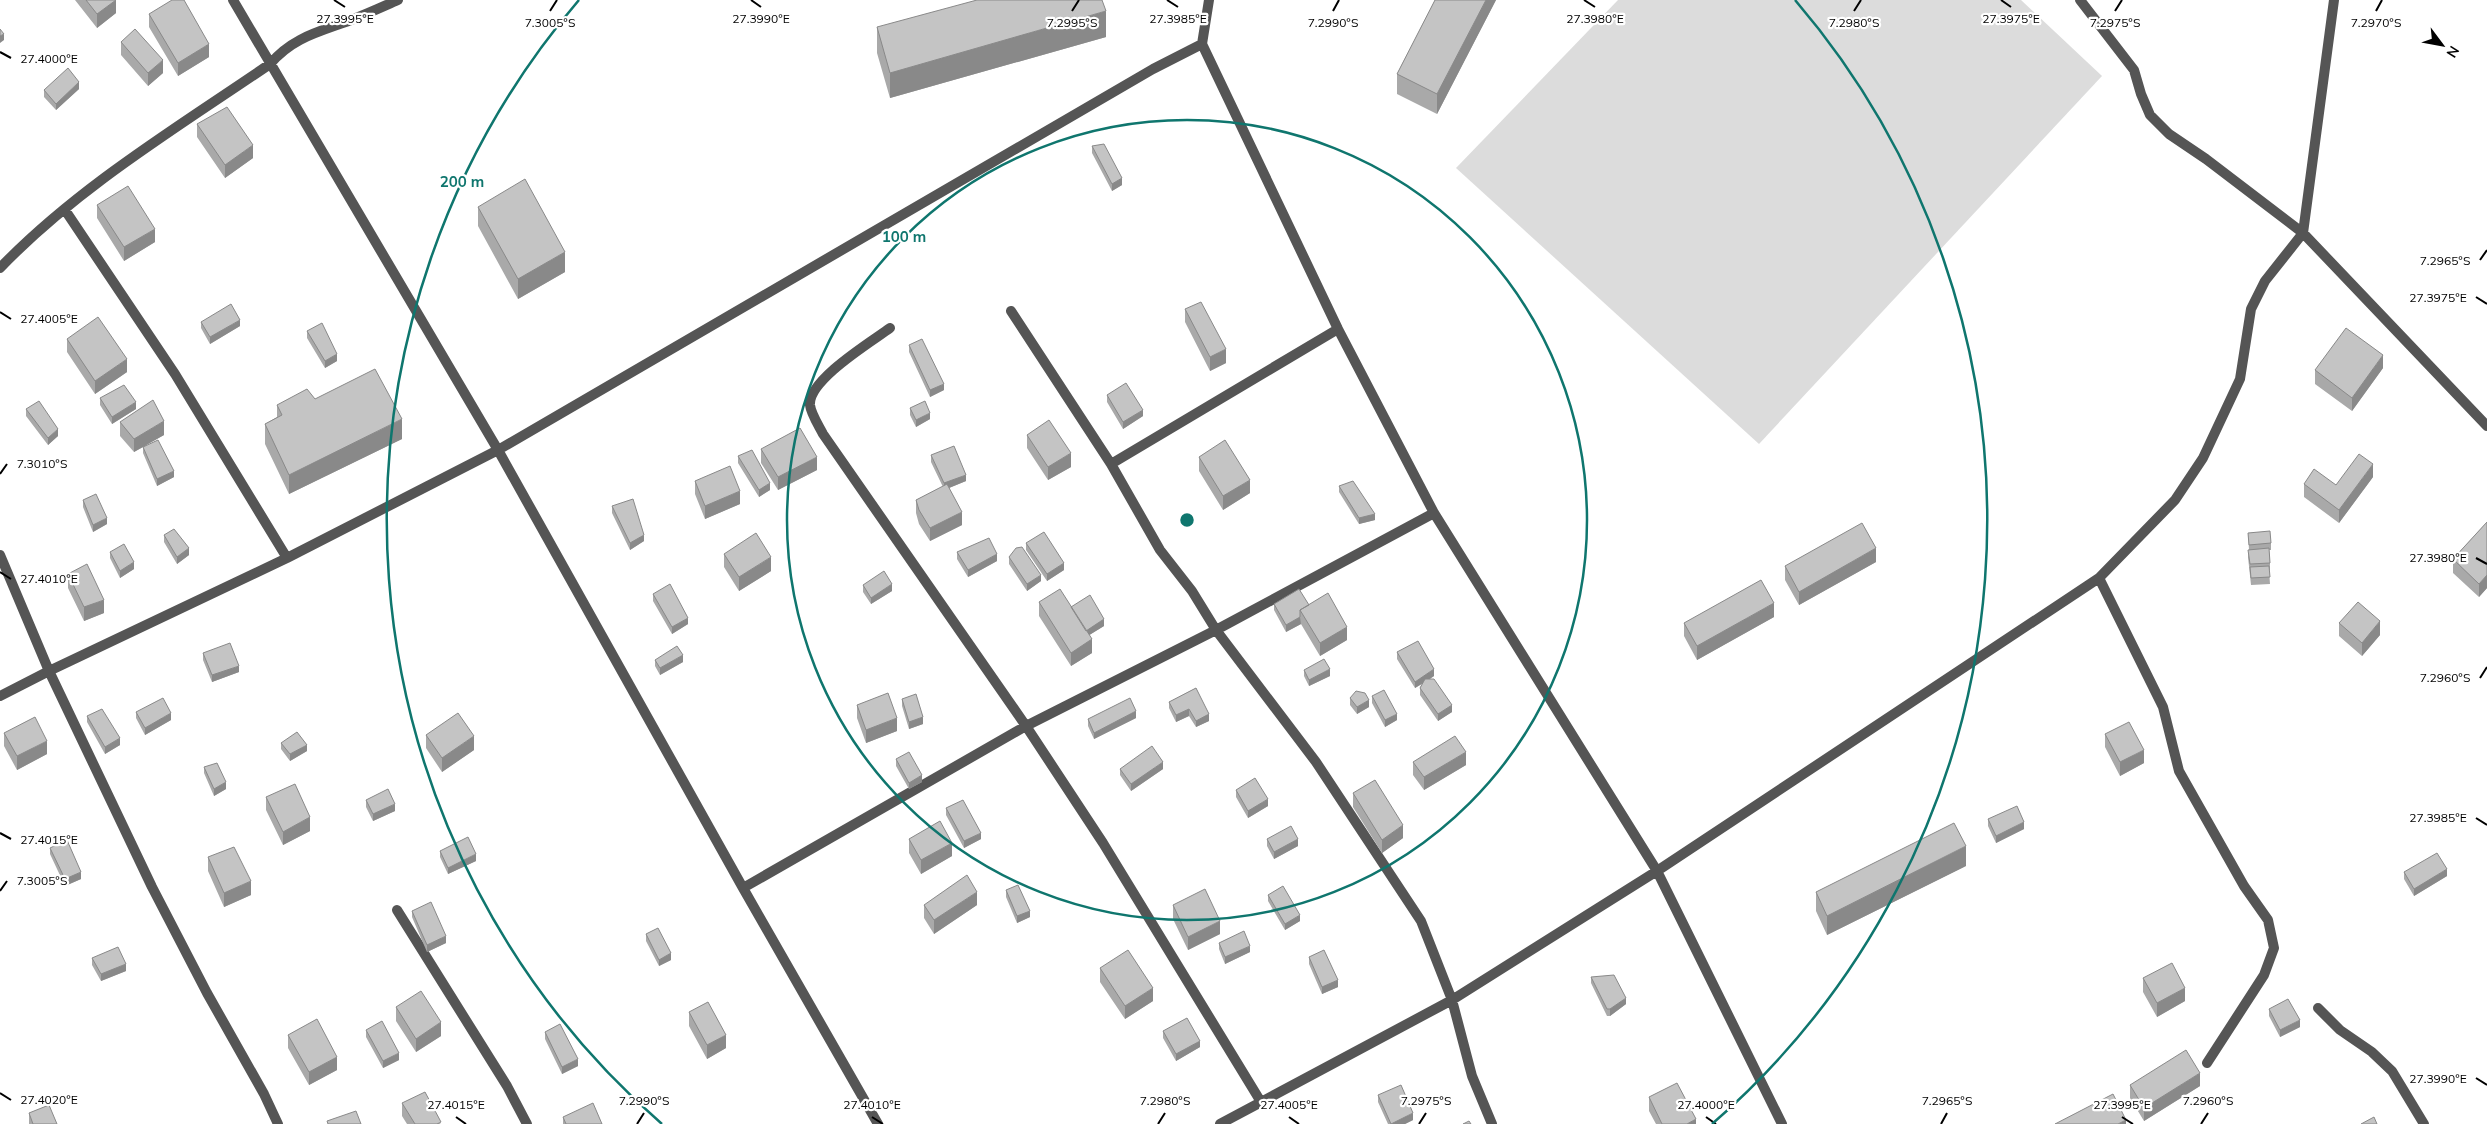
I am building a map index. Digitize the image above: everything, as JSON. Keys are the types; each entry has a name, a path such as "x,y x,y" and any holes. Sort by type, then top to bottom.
{"street":[{"path":"233,0 498,450 743,888 878,1124"},
{"path":"0,268 65,210 102,181 270,64 279,54 305,36 352,20 398,0"},
{"path":"1209,0 1202,44 1338,329 1434,513 1658,871 1782,1124"},
{"path":"2080,0 2134,70 2150,115 2169,134 2206,159 2302,233 2487,426"},
{"path":"1220,1124 1452,1000 1658,871 2098,578 2175,500 2203,458 2240,379 2251,309 2265,281 2302,233 2334,0"},
{"path":"0,696 287,558 498,450 1153,69 1202,44"},
{"path":"65,210 175,374 287,558"},
{"path":"1011,311 1111,464 1160,550 1192,591 1216,630 1316,762 1421,921 1452,1000 1472,1076 1492,1124"},
{"path":"890,328 823,379 814,390 810,405 823,434 1026,726 1103,843 1261,1102"},
{"path":"1111,464 1338,329"},
{"path":"743,888 1026,726 1216,630 1434,513"},
{"path":"0,555 49,671 152,887 207,993 264,1094 278,1124"},
{"path":"2098,578 2163,707 2179,771 2244,886 2268,920 2274,948 2264,975 2207,1063"},
{"path":"397,910 507,1086 527,1124"},
{"path":"2318,1008 2340,1030 2372,1052 2392,1071 2424,1124"}],"shaded area":[{"path":"1618,0 2021,0 2102,76 1759,444 1456,168"}],"building":[{"path":"86,0 116,0 97,14"},
{"path":"172,0 184,0 209,44 178,63 149,14"},
{"path":"977,0 1102,0 1106,11 890,73 877,27"},
{"path":"1435,0 1486,0 1437,94 1397,74"},
{"path":"135,29 163,60 148,73 121,42"},
{"path":"68,68 79,82 56,104 44,90"},
{"path":"227,107 253,145 225,165 197,124"},
{"path":"1104,144 1122,178 1112,184 1092,146"},
{"path":"525,179 565,252 518,279 478,207"},
{"path":"128,186 155,229 124,247 97,205"},
{"path":"1201,302 1226,349 1210,357 1185,309"},
{"path":"231,304 240,320 210,337 201,322"},
{"path":"98,317 127,359 95,381 67,339"},
{"path":"322,323 337,354 325,361 307,331"},
{"path":"2346,328 2383,355 2352,398 2315,370"},
{"path":"922,339 944,384 930,390 909,345"},
{"path":"375,369 402,419 289,475 265,424 282,415 277,405 307,389 315,399"},
{"path":"1126,383 1143,410 1123,422 1107,395"},
{"path":"124,385 136,402 112,417 100,398"},
{"path":"153,400 164,421 134,439 120,422"},
{"path":"39,401 58,429 48,438 26,409"},
{"path":"925,401 930,413 916,420 910,408"},
{"path":"1049,420 1071,453 1048,467 1027,435"},
{"path":"800,428 817,457 778,477 761,449"},
{"path":"158,440 174,471 157,479 143,447"},
{"path":"1225,440 1250,480 1223,496 1199,457"},
{"path":"954,446 966,475 944,483 931,455"},
{"path":"752,450 770,483 759,490 738,456"},
{"path":"2359,454 2373,464 2339,510 2304,484 2314,469 2336,485"},
{"path":"730,466 740,491 705,506 695,481"},
{"path":"1353,481 1375,514 1359,518 1339,486"},
{"path":"947,484 962,512 930,528 919,510 916,500"},
{"path":"96,494 107,518 93,525 83,500"},
{"path":"633,499 644,535 630,543 612,506"},
{"path":"2487,522 2487,575 2479,584 2453,559"},
{"path":"1862,523 1876,548 1799,592 1785,566"},
{"path":"174,529 189,548 177,557 164,535"},
{"path":"2270,531 2271,543 2249,545 2248,533"},
{"path":"1044,532 1064,563 1047,574 1026,543"},
{"path":"756,533 771,557 739,577 724,554"},
{"path":"989,538 997,554 968,570 957,552"},
{"path":"124,544 134,562 120,571 110,552"},
{"path":"1022,547 1041,575 1027,584 1009,557 1016,548"},
{"path":"2269,548 2270,563 2250,564 2248,550"},
{"path":"87,564 104,600 84,607 68,574"},
{"path":"2269,566 2270,577 2251,578 2250,567"},
{"path":"884,571 892,584 871,598 863,585"},
{"path":"1761,580 1774,603 1697,646 1684,623"},
{"path":"670,584 688,618 672,627 653,594"},
{"path":"1060,589 1092,639 1071,653 1039,602"},
{"path":"1299,589 1309,605 1300,610 1300,617 1286,625 1274,604"},
{"path":"1328,593 1347,627 1320,643 1300,610"},
{"path":"1090,595 1104,619 1086,631 1071,607"},
{"path":"2358,602 2380,621 2362,643 2339,623"},
{"path":"1418,641 1434,669 1415,682 1397,652"},
{"path":"230,643 239,666 212,675 203,653"},
{"path":"677,646 683,655 660,668 655,660"},
{"path":"1324,659 1330,669 1309,680 1304,670"},
{"path":"1425,679 1434,679 1452,705 1438,714 1420,688"},
{"path":"1196,688 1209,714 1196,721 1189,709 1176,715 1169,702"},
{"path":"1384,690 1397,714 1385,720 1372,696"},
{"path":"1356,691 1365,693 1369,700 1357,707 1350,698"},
{"path":"888,693 897,718 866,730 857,705"},
{"path":"916,694 923,717 909,722 902,699"},
{"path":"163,698 171,713 145,728 136,712"},
{"path":"1130,698 1136,711 1094,733 1088,719"},
{"path":"102,709 120,738 105,747 87,716"},
{"path":"458,713 474,736 442,758 426,735"},
{"path":"35,717 47,741 17,756 4,733"},
{"path":"2129,722 2144,750 2120,762 2105,734"},
{"path":"297,732 307,745 290,754 281,743"},
{"path":"1455,736 1466,752 1424,777 1413,762"},
{"path":"1152,746 1163,762 1131,784 1120,769"},
{"path":"909,752 922,775 909,783 896,759"},
{"path":"217,763 226,782 214,789 204,767"},
{"path":"1255,778 1268,799 1248,811 1236,790"},
{"path":"1375,780 1403,825 1382,840 1353,793"},
{"path":"295,784 310,817 283,832 266,797"},
{"path":"388,789 395,804 373,814 366,800"},
{"path":"963,800 981,833 964,841 946,808"},
{"path":"2017,806 2024,822 1996,836 1988,819"},
{"path":"940,821 952,843 921,860 909,839"},
{"path":"1954,823 1966,846 1827,916 1816,892"},
{"path":"1291,826 1298,839 1274,852 1267,839"},
{"path":"468,837 476,854 448,868 440,851"},
{"path":"67,840 81,872 65,879 50,848"},
{"path":"234,847 251,881 224,893 208,857"},
{"path":"2437,853 2447,869 2414,889 2404,872"},
{"path":"967,875 977,892 934,920 924,905"},
{"path":"1018,885 1030,911 1017,916 1006,890"},
{"path":"1283,886 1300,915 1285,924 1268,895"},
{"path":"1205,889 1220,921 1188,937 1173,905"},
{"path":"431,902 446,936 427,945 412,911"},
{"path":"658,928 671,953 659,960 646,934"},
{"path":"1244,931 1250,946 1225,957 1219,943"},
{"path":"118,947 126,964 101,974 92,958"},
{"path":"1128,950 1153,988 1125,1006 1100,968"},
{"path":"1324,950 1338,980 1322,987 1309,957"},
{"path":"2172,963 2185,988 2157,1003 2143,978"},
{"path":"1614,975 1626,998 1610,1009 1607,1009 1591,977"},
{"path":"421,991 441,1022 416,1039 396,1007"},
{"path":"2288,999 2300,1020 2280,1030 2269,1009"},
{"path":"708,1002 726,1035 707,1045 689,1012"},
{"path":"1187,1018 1200,1041 1176,1054 1163,1031"},
{"path":"317,1019 337,1057 309,1072 288,1035"},
{"path":"382,1021 399,1053 383,1061 366,1030"},
{"path":"560,1024 578,1059 562,1067 545,1032"},
{"path":"2186,1050 2200,1073 2144,1108 2130,1085"},
{"path":"1677,1083 1696,1119 1687,1124 1662,1124 1649,1097"},
{"path":"1401,1085 1413,1113 1391,1124 1378,1095"},
{"path":"425,1092 441,1122 437,1124 415,1124 402,1103"},
{"path":"2113,1094 2126,1120 2118,1124 2055,1124"},
{"path":"593,1103 602,1124 566,1124 563,1117"},
{"path":"49,1105 57,1124 33,1124 29,1113"},
{"path":"356,1111 361,1124 328,1124 327,1121"},
{"path":"2374,1117 2377,1124 2361,1124"}]}
